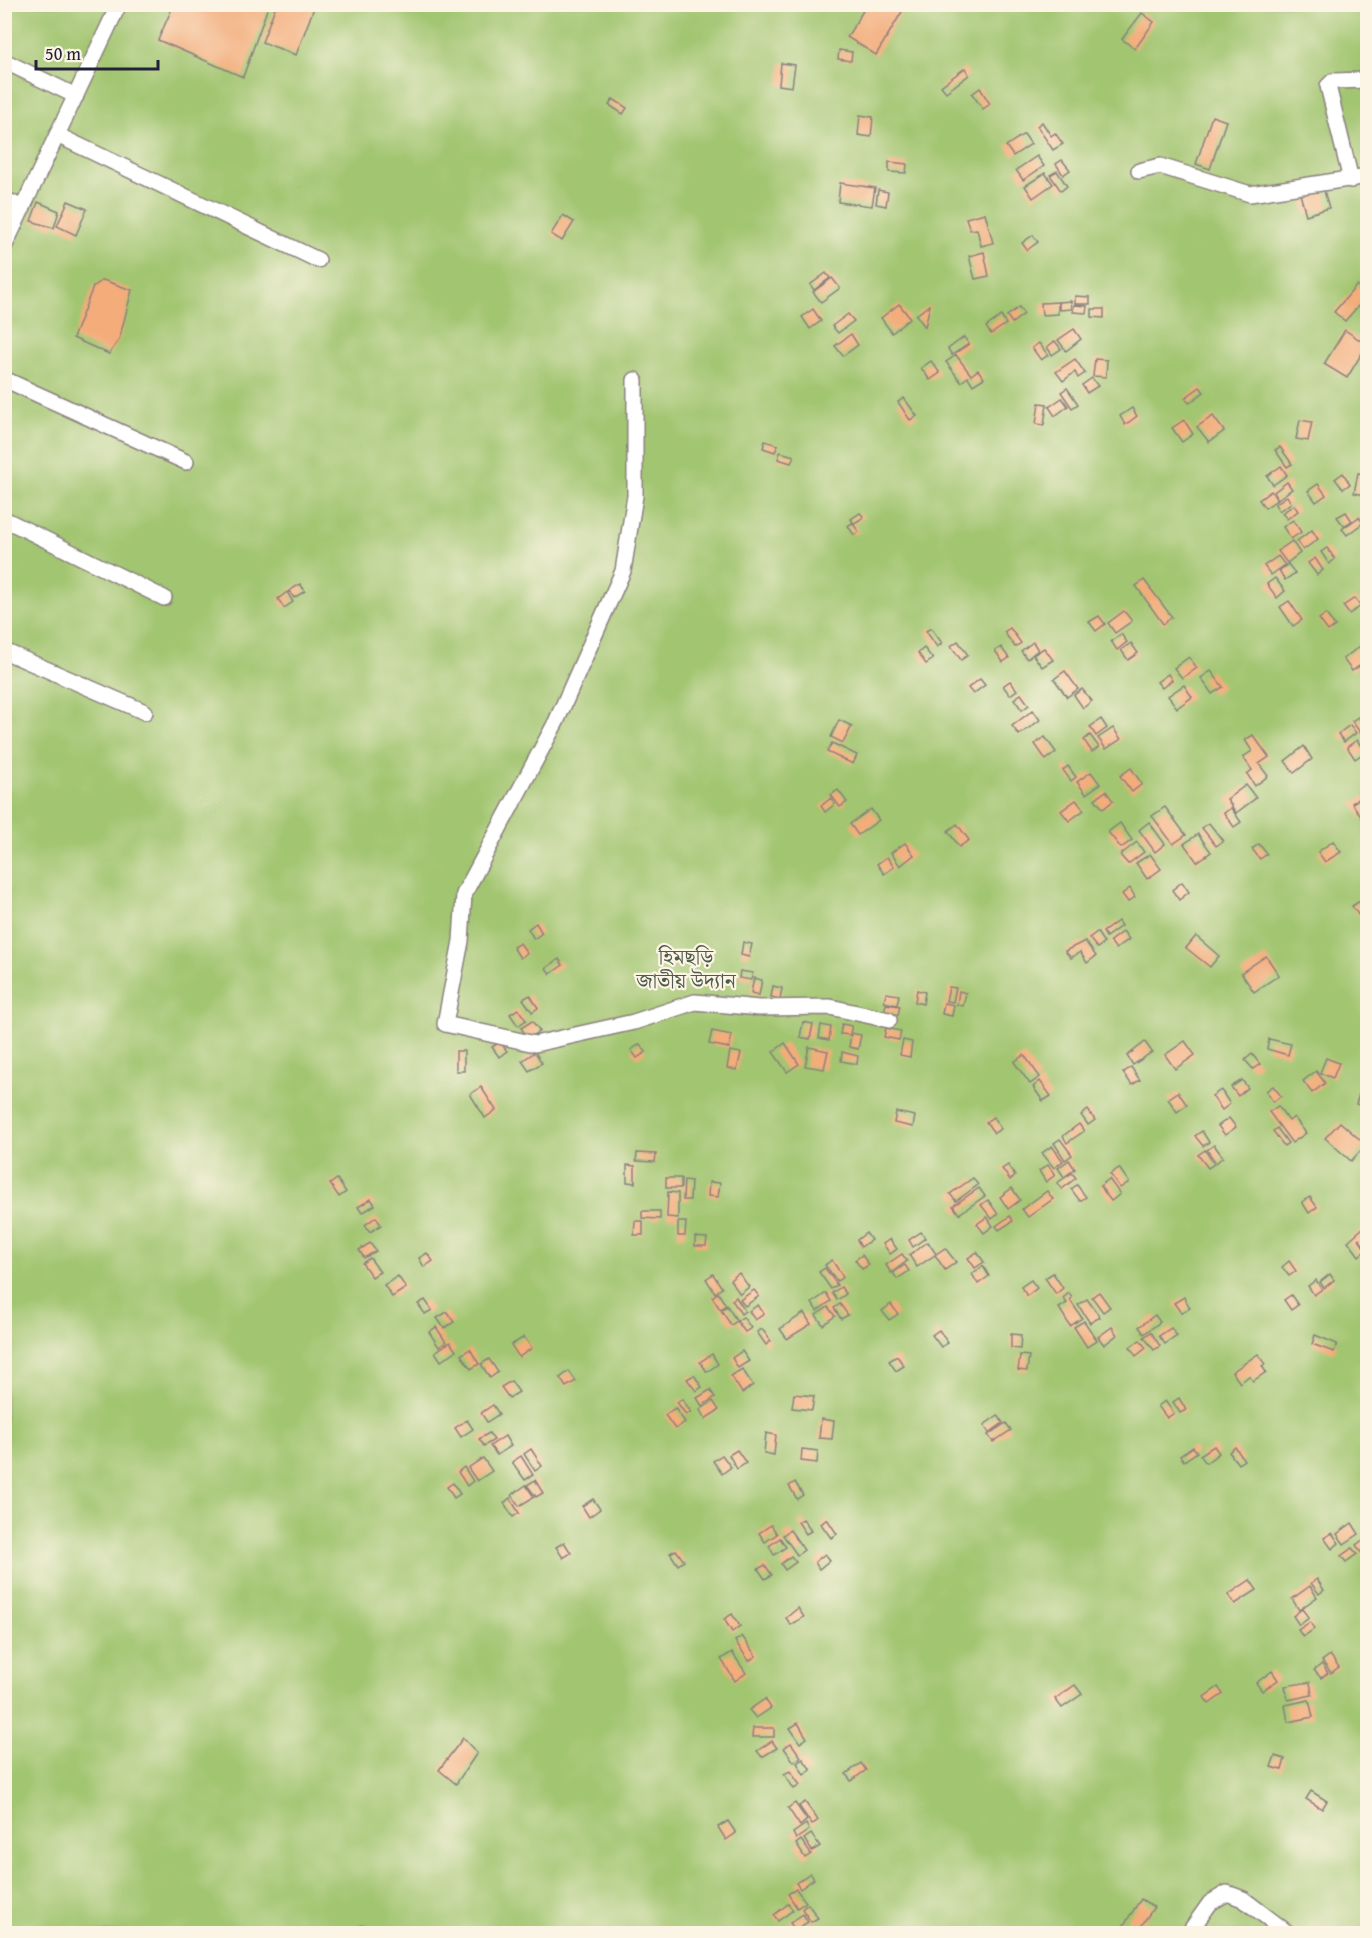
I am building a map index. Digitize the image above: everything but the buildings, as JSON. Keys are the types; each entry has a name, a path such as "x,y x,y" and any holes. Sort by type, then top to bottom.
{"street":[{"path":"4,247 119,4"},
{"path":"4,61 76,96"},
{"path":"1351,180 1328,86 1333,81 1368,80"},
{"path":"57,135 318,260"},
{"path":"1139,171 1160,166 1250,194 1368,176"},
{"path":"4,199 23,208"},
{"path":"4,379 186,462"},
{"path":"635,380 635,496 623,571 555,722 464,894 461,941 445,1024 535,1044 634,1022 695,1002 759,1008 830,1007 889,1020"},
{"path":"4,519 164,598"},
{"path":"4,651 145,712"},
{"path":"1188,1934 1210,1903 1227,1893 1243,1899 1289,1934"}],"green space":[{"name":"হিমছড়ি জাতীয় উদ্যান","path":"5,5 1367,5 1367,1933 5,1933"}]}
